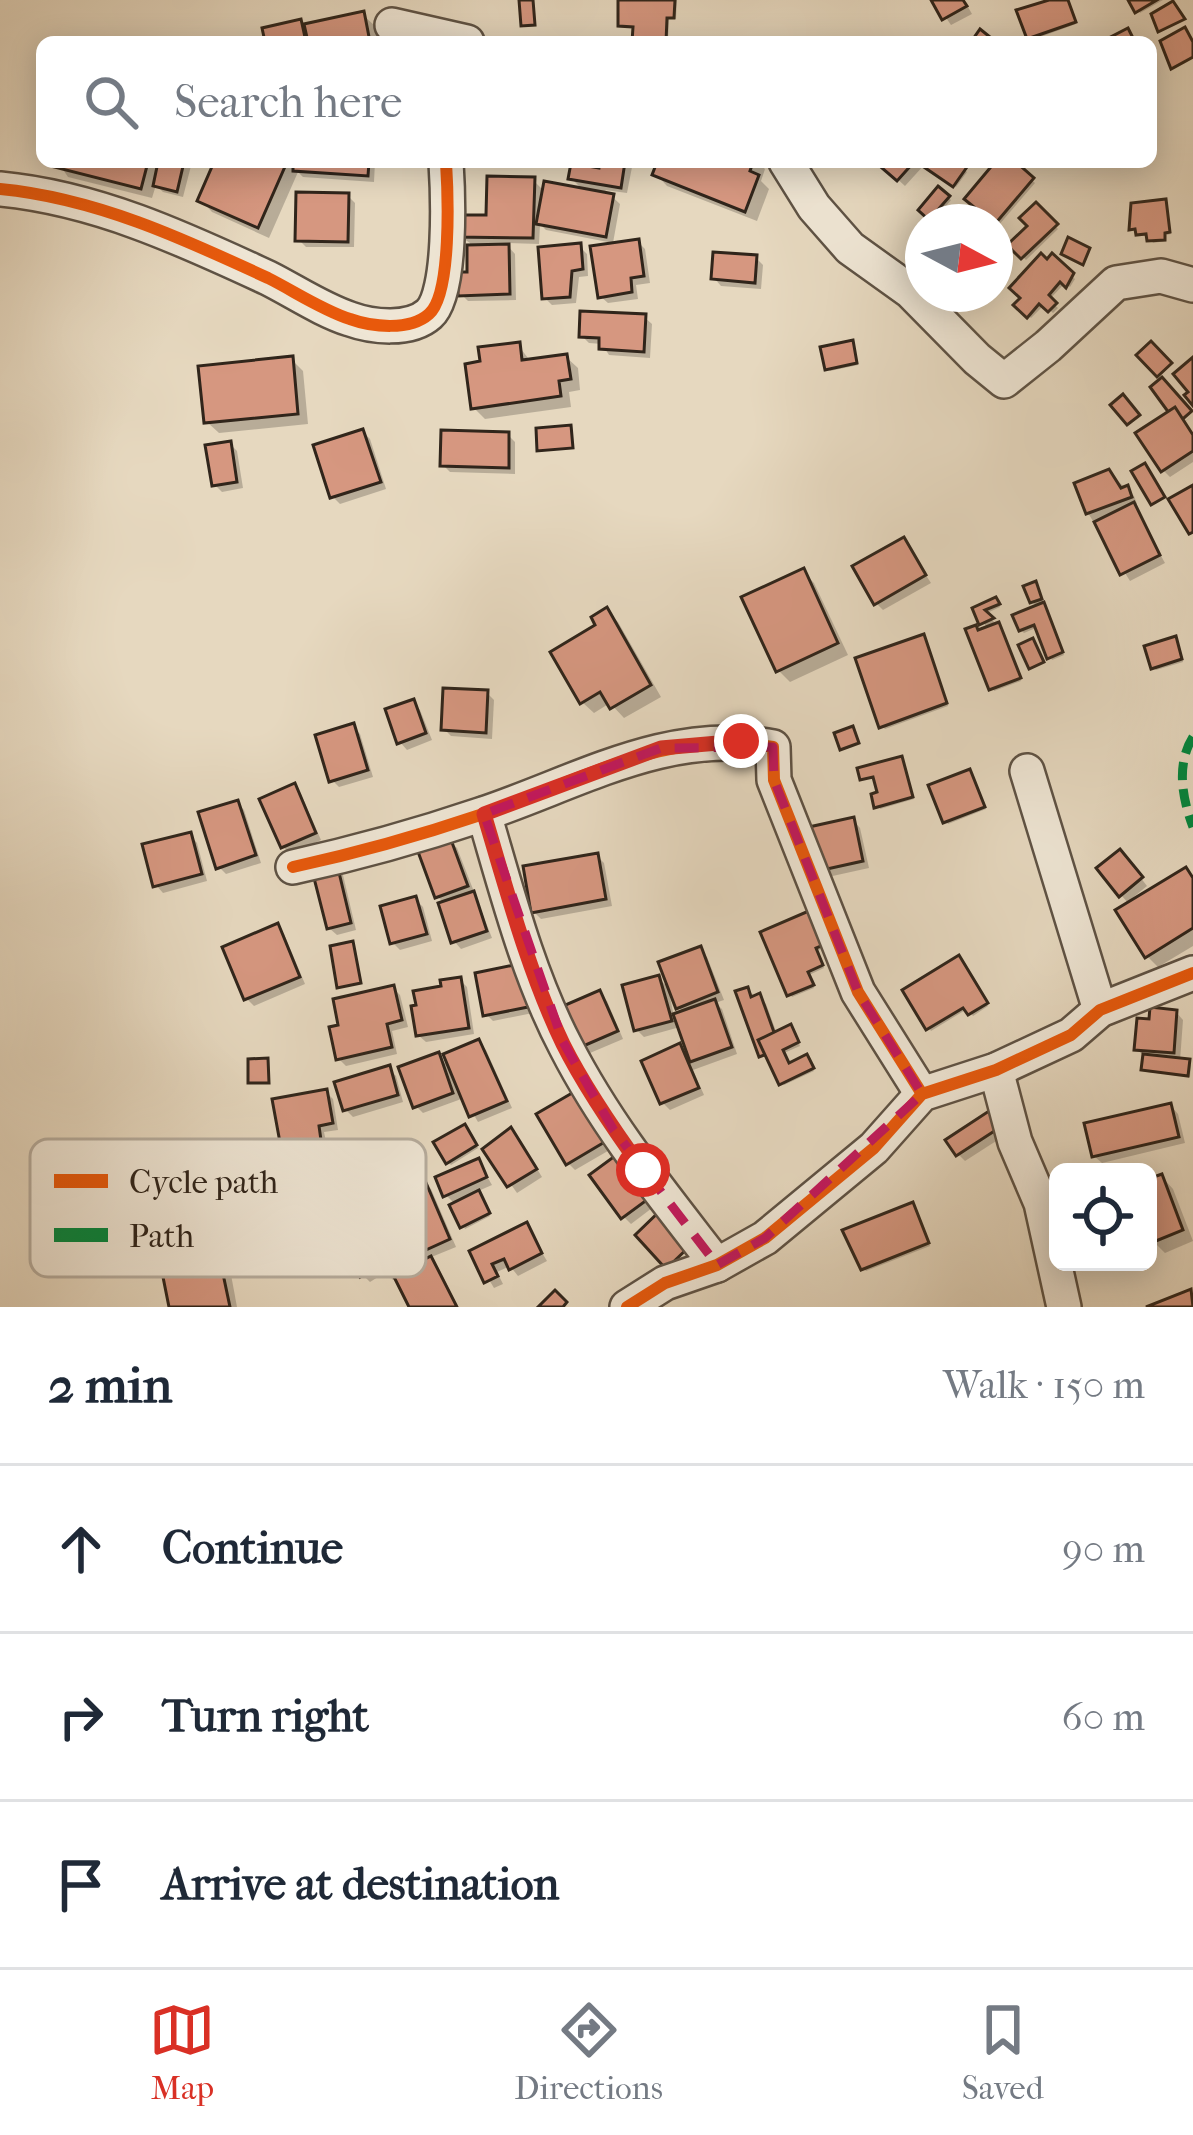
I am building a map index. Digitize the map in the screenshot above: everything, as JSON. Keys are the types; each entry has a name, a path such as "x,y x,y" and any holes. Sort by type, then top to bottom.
{"street":[{"path":"393,22 445,36"},
{"path":"0,189 50,194 127,218 205,249 350,320 389,326 421,320 434,310 440,296 446,168"},
{"path":"790,168 814,207 850,248 910,291 1004,381 1116,283 1161,276 1193,285"},
{"path":"293,867 379,848 661,748 741,741 772,747 774,780 858,992 922,1094"},
{"path":"1027,771 1100,1010"},
{"path":"484,814 519,932 563,1042 614,1129 718,1265"},
{"path":"627,1307 665,1283 718,1265 765,1238 874,1148 922,1094 996,1070 1071,1035 1100,1010 1193,973"},
{"path":"996,1070 1015,1142 1041,1203 1064,1307"}],"highlighted area":[{"path":"773,747 774,780 858,992 922,1094 765,1238 717,1265 613,1129 563,1042 484,814 661,748"}],"building":[{"path":"519,0 533,0 535,25 521,26"},
{"path":"618,0 675,0 666,36 632,36 633,27 618,26"},
{"path":"931,0 963,0 967,6 942,20"},
{"path":"1068,0 1076,22 1026,36 1016,10"},
{"path":"1128,0 1157,0 1135,13"},
{"path":"1173,1 1185,19 1158,32 1151,14"},
{"path":"364,11 369,36 307,36 304,24"},
{"path":"301,19 305,36 264,36 262,28"},
{"path":"1185,27 1193,42 1193,57 1171,69 1160,41"},
{"path":"58,168 146,168 141,189"},
{"path":"157,168 183,168 177,192 153,186"},
{"path":"211,168 284,168 258,228 197,201"},
{"path":"293,168 369,168 368,176"},
{"path":"570,168 624,168 621,188 568,179"},
{"path":"655,168 751,168 759,175 745,212 652,175"},
{"path":"882,168 909,168 897,181"},
{"path":"925,168 966,168 953,187"},
{"path":"990,168 1023,168 1034,178 1012,204 970,204 964,199"},
{"path":"487,176 535,177 533,238 455,237 456,215 486,215"},
{"path":"544,181 614,194 606,237 536,224"},
{"path":"938,186 950,196 943,204 923,204"},
{"path":"296,192 349,193 348,242 295,241"},
{"path":"1166,199 1170,232 1165,233 1165,240 1147,241 1146,234 1129,230 1131,203"},
{"path":"1036,202 1058,224 1021,259 1013,251 1013,239 1027,226 1019,218"},
{"path":"1068,237 1090,248 1083,265 1061,254"},
{"path":"639,239 644,276 631,278 632,292 598,298 590,246"},
{"path":"581,243 583,269 572,271 570,297 542,299 538,247"},
{"path":"509,244 510,294 458,296 457,272 467,272 467,245"},
{"path":"713,252 757,255 755,283 711,279"},
{"path":"1041,253 1047,259 1052,253 1074,273 1066,288 1060,282 1049,295 1057,303 1048,312 1039,304 1027,318 1013,305 1020,298 1013,284"},
{"path":"580,311 646,314 644,352 599,349 599,338 579,337"},
{"path":"853,340 857,363 825,370 820,347"},
{"path":"1151,341 1172,363 1157,377 1136,355"},
{"path":"520,342 522,360 567,354 571,379 559,381 561,396 471,409 465,364 480,361 478,347"},
{"path":"293,356 298,414 204,423 198,366"},
{"path":"1193,357 1193,406 1173,374"},
{"path":"1162,377 1192,411 1177,424 1150,387"},
{"path":"1123,394 1140,415 1127,425 1110,405"},
{"path":"1175,407 1193,435 1193,451 1161,472 1135,433"},
{"path":"571,425 573,448 537,451 536,428"},
{"path":"363,429 381,482 330,498 313,445"},
{"path":"441,430 509,432 509,468 440,466"},
{"path":"231,441 237,482 212,486 205,445"},
{"path":"1145,463 1165,497 1151,505 1131,471"},
{"path":"1109,469 1121,488 1128,485 1132,497 1086,514 1074,483"},
{"path":"1193,485 1193,532 1189,534 1168,499"},
{"path":"1134,502 1160,555 1120,575 1094,522"},
{"path":"904,537 926,575 874,605 852,566"},
{"path":"804,568 838,643 776,672 741,597"},
{"path":"1036,581 1042,599 1030,603 1023,586"},
{"path":"996,597 1000,604 985,610 994,618 979,625 972,608"},
{"path":"1044,602 1063,652 1047,659 1034,625 1019,631 1012,615"},
{"path":"607,607 651,685 610,709 600,692 580,704 550,652 595,625 591,617"},
{"path":"999,622 1021,678 989,690 965,629 976,625 978,630"},
{"path":"924,634 947,703 879,728 855,658"},
{"path":"1176,636 1182,659 1151,669 1144,646"},
{"path":"1033,638 1044,662 1029,669 1018,645"},
{"path":"443,688 488,690 486,733 441,730"},
{"path":"414,699 426,733 397,744 385,709"},
{"path":"354,723 368,770 329,782 315,735"},
{"path":"853,726 859,743 840,750 834,733"},
{"path":"902,756 913,797 874,808 873,777 860,780 857,768"},
{"path":"970,769 985,807 943,823 928,785"},
{"path":"295,783 316,833 281,848 259,799"},
{"path":"238,800 256,855 216,869 198,812"},
{"path":"854,817 863,861 818,871 809,827"},
{"path":"191,832 202,874 153,887 142,844"},
{"path":"450,837 468,886 435,898 417,849"},
{"path":"1120,849 1143,877 1119,897 1096,868"},
{"path":"598,853 606,899 531,913 523,866"},
{"path":"337,864 351,923 327,929 312,870"},
{"path":"1186,867 1193,878 1193,928 1145,958 1115,910"},
{"path":"474,891 487,931 451,943 438,903"},
{"path":"416,896 427,934 390,944 380,906"},
{"path":"811,910 826,944 816,948 823,965 808,972 814,985 787,996 760,932"},
{"path":"278,923 300,977 244,1000 222,947"},
{"path":"353,941 361,983 337,988 330,946"},
{"path":"701,946 718,992 676,1009 658,962"},
{"path":"959,955 988,1003 968,1015 963,1008 926,1030 902,990"},
{"path":"519,964 528,1007 483,1016 475,973"},
{"path":"659,975 672,1021 634,1031 622,985"},
{"path":"461,977 469,1028 416,1036 413,991"},
{"path":"394,985 402,1020 387,1024 392,1047 336,1060 329,1027 338,1025 333,999"},
{"path":"748,987 751,997 760,993 780,1049 759,1057 735,991"},
{"path":"600,990 618,1031 581,1047 563,1006"},
{"path":"715,999 732,1047 690,1062 673,1014"},
{"path":"1150,1007 1177,1010 1174,1053 1134,1050 1137,1018 1149,1019"},
{"path":"791,1024 799,1042 783,1050 789,1063 807,1054 814,1068 779,1085 758,1040"},
{"path":"479,1039 507,1101 469,1117 443,1054"},
{"path":"680,1043 699,1088 660,1104 641,1061"},
{"path":"439,1052 453,1093 413,1108 398,1067"},
{"path":"1143,1054 1190,1059 1188,1076 1141,1070"},
{"path":"268,1058 269,1083 248,1083 248,1059"},
{"path":"390,1065 398,1095 343,1111 334,1082"},
{"path":"327,1089 333,1123 319,1126 321,1139 279,1139 272,1099"},
{"path":"579,1089 608,1140 566,1165 536,1114"},
{"path":"1171,1103 1179,1137 1092,1157 1084,1123"},
{"path":"989,1111 999,1128 956,1156 945,1140"},
{"path":"465,1124 477,1145 446,1164 433,1142"},
{"path":"511,1127 537,1169 507,1187 482,1149"},
{"path":"623,1150 655,1194 621,1219 589,1175"},
{"path":"479,1158 487,1177 443,1197 435,1177"},
{"path":"1162,1174 1183,1230 1157,1241 1157,1176"},
{"path":"426,1183 450,1239 426,1250"},
{"path":"479,1190 490,1213 460,1228 449,1205"},
{"path":"913,1202 929,1243 861,1270 842,1230"},
{"path":"662,1209 693,1243 666,1269 635,1235"},
{"path":"527,1222 542,1253 509,1270 504,1259 492,1264 498,1276 484,1283 469,1251"},
{"path":"431,1256 457,1307 409,1307 394,1277 426,1277 426,1258"},
{"path":"163,1277 224,1277 230,1307 169,1307"},
{"path":"1191,1289 1193,1307 1146,1307"},
{"path":"555,1290 567,1302 563,1307 538,1307"}],"marked path":[{"path":"1193,737 1184,758 1182,781 1193,827"}],"cycle path":[{"path":"0,189 70,201 137,222 236,263 340,315 391,326 429,314 442,286 446,168"},
{"path":"293,867 434,830 659,751 734,743 773,747 774,780 858,992 922,1094"},
{"path":"627,1307 665,1283 717,1265 765,1238 874,1148 922,1094 996,1070 1071,1035 1100,1010 1193,973"}],"route":[{"path":"643,1170 563,1042 519,932 484,814 661,748 741,741"}]}
